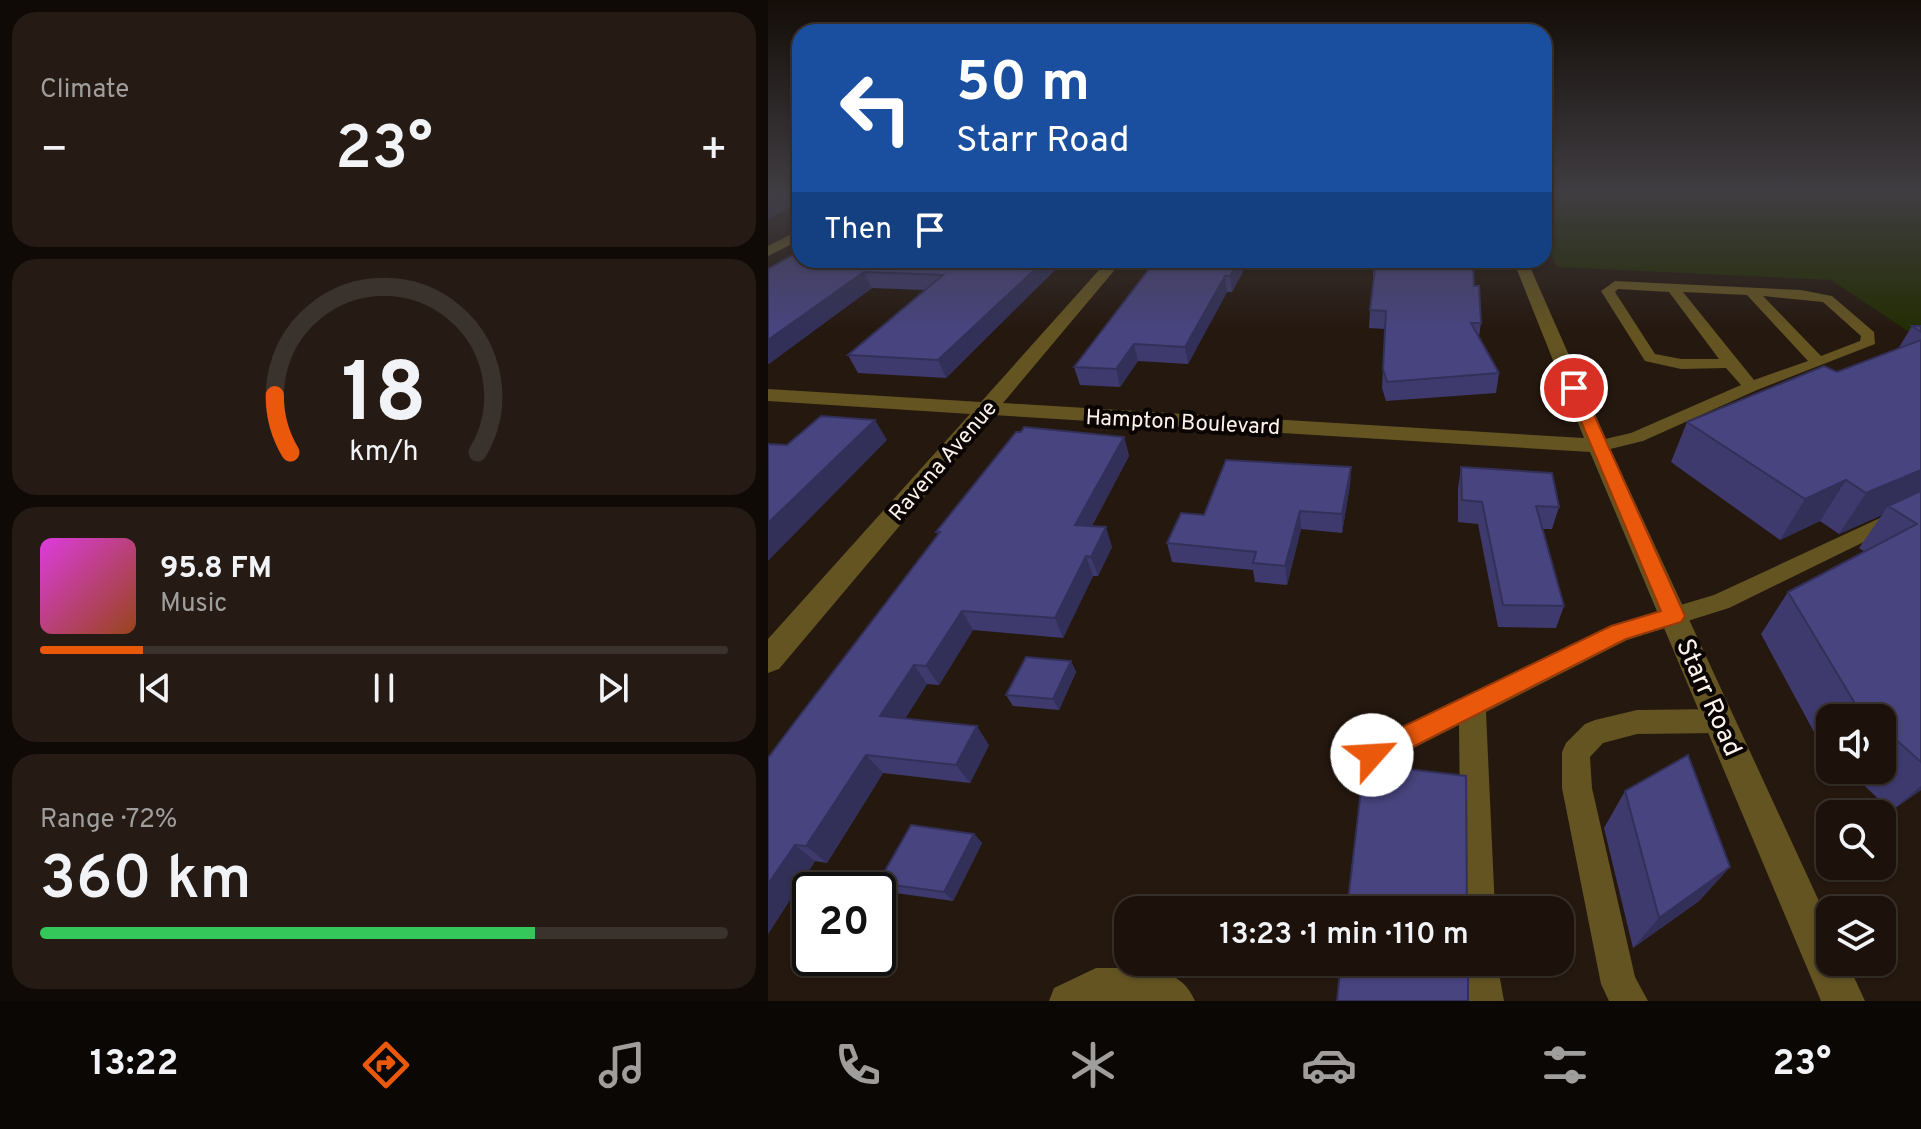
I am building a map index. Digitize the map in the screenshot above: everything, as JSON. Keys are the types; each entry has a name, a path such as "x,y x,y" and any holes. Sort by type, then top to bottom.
{"street":[{"path":"768,252 792,238"},
{"name":"Ravena Avenue","path":"768,660 1109,268"},
{"name":"Starr Road","path":"1523,268 1598,446 1843,1001"},
{"name":"Hampton Boulevard","path":"768,395 1598,446"}],"lane":[{"path":"1598,446 1637,437 1751,387 1867,344 1869,335 1827,299 1615,285 1608,291 1650,358 1681,364 1730,363"},
{"path":"1673,288 1751,387"},
{"path":"1751,292 1818,362"},
{"path":"1372,755 1619,633 1721,602 1921,506"},
{"path":"1472,706 1478,896"},
{"path":"1630,1001 1619,984 1577,788 1576,752 1595,733 1637,722 1720,721"},
{"path":"1482,976 1486,1001"},
{"path":"1067,1001 1096,986 1161,988 1177,1001"}],"green space":[{"path":"1552,237 1921,237 1921,340 1831,280 1557,267 1552,256"}],"building":[{"path":"792,256 792,268 1036,268 938,360 848,355 943,275 864,272 768,340 768,269"},
{"path":"1150,268 1234,268 1230,276 1225,276 1185,347 1134,344 1116,369 1074,367"},
{"path":"1473,268 1474,286 1479,286 1481,323 1471,323 1499,373 1387,382 1383,369 1386,311 1370,310 1373,269"},
{"path":"1921,340 1921,470 1866,493 1846,480 1805,499 1687,422 1824,366 1837,372"},
{"path":"821,416 875,420 768,523 768,444 787,445"},
{"path":"1024,427 1124,437 1075,525 1106,527 1091,557 1086,556 1055,618 962,611 926,666 914,665 880,716 977,726 956,765 866,755 806,846 795,845 768,884 768,758 940,532 936,532 1016,432 1021,432"},
{"path":"1226,460 1351,467 1342,514 1300,511 1285,566 1253,563 1256,552 1167,543 1181,513 1204,515"},
{"path":"1461,467 1552,473 1559,507 1536,506 1564,606 1503,605 1482,502 1462,500"},
{"path":"1921,491 1921,762 1896,740 1896,704 1855,704 1788,592 1917,524 1888,506"},
{"path":"1026,657 1071,661 1053,699 1006,695"},
{"path":"1688,755 1730,867 1659,918 1625,791"},
{"path":"1364,764 1466,776 1467,896 1349,896"},
{"path":"911,825 974,834 944,892 896,885 896,872 884,872"},
{"path":"1340,976 1468,976 1468,1001 1337,1001"}],"route":[{"path":"1372,755 1619,633 1674,616 1574,388"}]}
